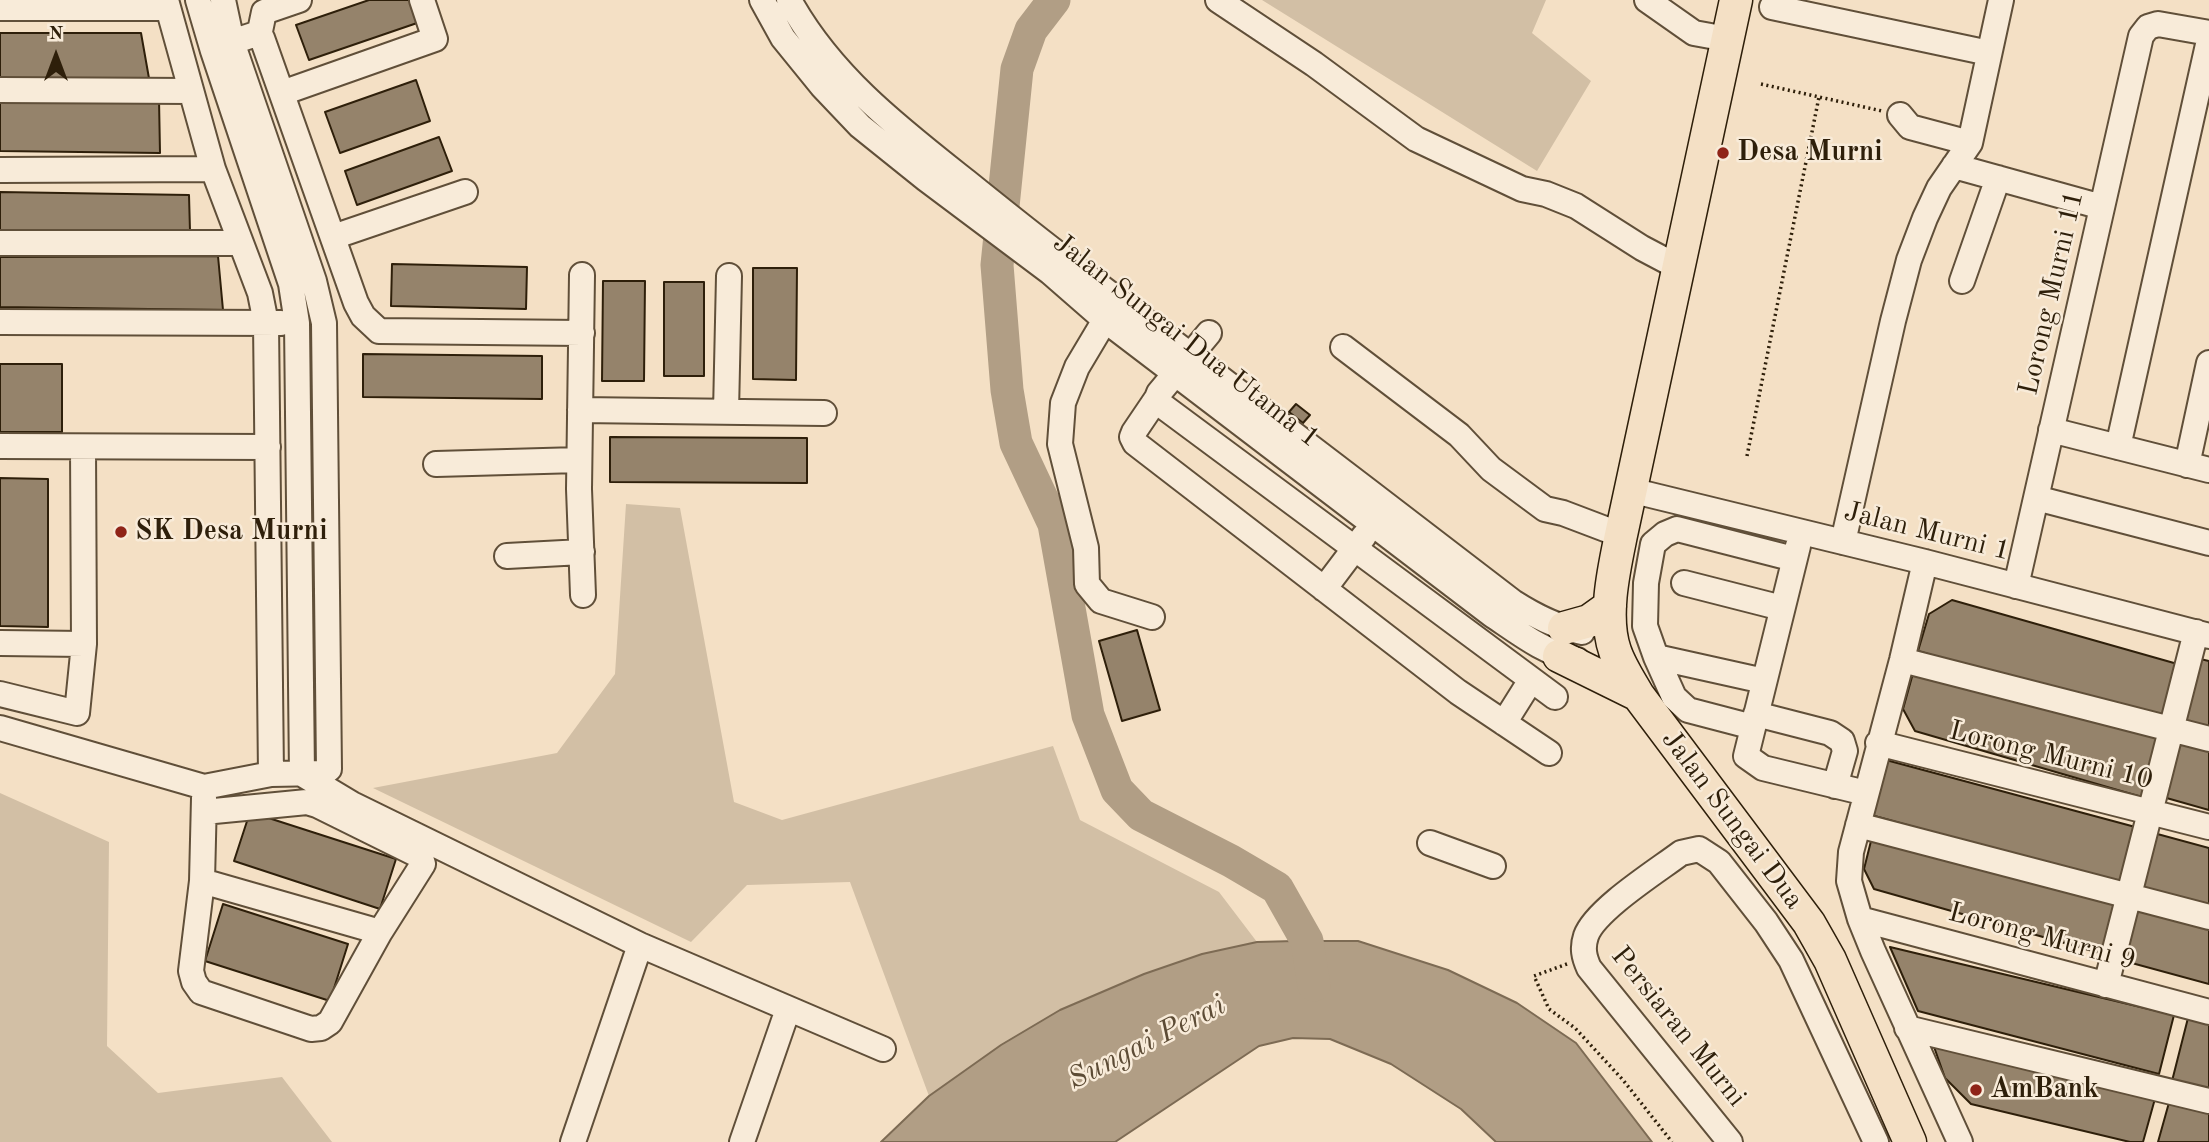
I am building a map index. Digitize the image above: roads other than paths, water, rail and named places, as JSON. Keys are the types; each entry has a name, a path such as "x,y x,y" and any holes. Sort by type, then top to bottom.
{"main road":[{"path":"1638,695 1561,642 1589,621 1614,634 1613,572 1736,0"},
{"name":"Jalan Sungai Dua","path":"1614,634 1638,695 1810,923 1830,960 1910,1142"}],"street":[{"path":"198,0 290,284 297,323 302,774"},
{"path":"0,728 204,787 271,774 323,773 329,769 324,323 310,268 232,42 223,0"},
{"path":"259,36 264,12 299,0"},
{"path":"282,93 435,39 422,0"},
{"name":"Jalan Sungai Dua Utama 1","path":"762,0 783,38 822,86 860,126 935,172 1055,264 1183,364 1373,524 1491,614 1527,638 1561,642"},
{"name":"Jalan Sungai Dua Utama 1","path":"789,0 803,25 834,65 935,172"},
{"path":"1218,0 1314,64 1416,139 1522,189 1546,194 1576,206 1642,248 1678,267"},
{"path":"1647,0 1695,33 1727,39"},
{"path":"1843,542 1909,260 1939,188 1970,143 2001,0"},
{"path":"0,8 167,4 214,169 260,293 266,323 271,774"},
{"path":"1772,7 1989,54"},
{"name":"Lorong Murni 11","path":"2016,586 2141,36 2148,27 2158,24 2209,33"},
{"path":"232,42 253,35 262,38 363,316 379,331 582,333"},
{"path":"2118,447 2209,40"},
{"path":"0,90 191,91"},
{"path":"1899,115 1910,127 1970,143"},
{"path":"1954,166 2102,207"},
{"path":"0,170 214,169"},
{"path":"1962,281 1998,178"},
{"path":"333,237 465,192"},
{"path":"0,243 240,243"},
{"name":"Jalan Sungai Dua Utama 1","path":"1055,264 1104,320 1183,364 1539,618 1561,642 1593,663 1614,634"},
{"path":"582,275 579,489 583,595"},
{"path":"726,412 729,276"},
{"path":"1104,320 1077,367 1063,403 1060,444 1086,548 1087,584 1101,601 1152,617"},
{"path":"0,321 324,323"},
{"path":"1209,333 1157,398 1134,432 1132,437 1135,443 1458,692 1549,753"},
{"path":"1343,347 1459,435 1492,469 1545,509 1621,535"},
{"path":"2051,430 2198,468 2209,363"},
{"path":"1157,398 1160,404 1555,697"},
{"path":"580,410 824,413"},
{"path":"0,446 268,447"},
{"path":"68,747 77,713 84,644 83,448"},
{"path":"436,464 579,460"},
{"name":"Jalan Murni 1","path":"1630,490 2203,634"},
{"path":"2035,498 2209,543"},
{"path":"1324,589 1373,524"},
{"path":"1794,559 1677,529 1665,534 1653,544 1646,583 1645,626 1674,697 1688,710 1830,733 1842,741 1845,751 1835,786"},
{"path":"1802,532 1746,756 1763,768 1866,793"},
{"path":"507,556 582,552"},
{"path":"1925,562 1851,852 1849,881 1860,919 1907,1028 1965,1140"},
{"path":"1684,583 1782,608"},
{"path":"2106,985 2171,730 2203,634"},
{"path":"0,643 84,644"},
{"path":"1656,657 1764,681"},
{"path":"1902,660 2209,739"},
{"path":"1504,723 1531,680"},
{"path":"0,694 77,713"},
{"name":"Lorong Murni 10","path":"1878,743 2209,827"},
{"path":"302,774 352,804 640,945 883,1049"},
{"path":"204,787 202,881 191,971 194,982 201,992 311,1029 321,1028 330,1022 380,932 423,864 421,858 307,802 204,812"},
{"path":"1858,825 2209,916"},
{"path":"1430,843 1493,866"},
{"name":"Persiaran Murni","path":"1730,1142 1589,968 1584,958 1586,937 1602,913 1681,853 1699,849 1719,862 1766,922 1791,960 1876,1142"},
{"path":"202,881 380,932"},
{"name":"Lorong Murni 9","path":"1860,919 2209,1012"},
{"path":"573,1142 640,945"},
{"path":"742,1142 788,1009"},
{"path":"1907,1028 2209,1101"}],"water":[{"name":"Sungai Perai","path":"1358,941 1448,970 1517,1003 1576,1043 1652,1142 1496,1142 1461,1109 1391,1064 1330,1039 1293,1038 1259,1046 1115,1142 881,1142 929,1096 1001,1045 1060,1010 1144,974 1202,954 1257,942"}],"waterway":[{"path":"1054,0 1031,30 1017,69 997,265 1007,390 1016,443 1054,524 1088,715 1117,790 1141,815 1277,888 1307,941 1314,985"}],"place":[{"name":"Desa Murni","path":"1723,153"},
{"name":"SK Desa Murni","path":"121,532"},
{"name":"AmBank","path":"1976,1090"}]}
